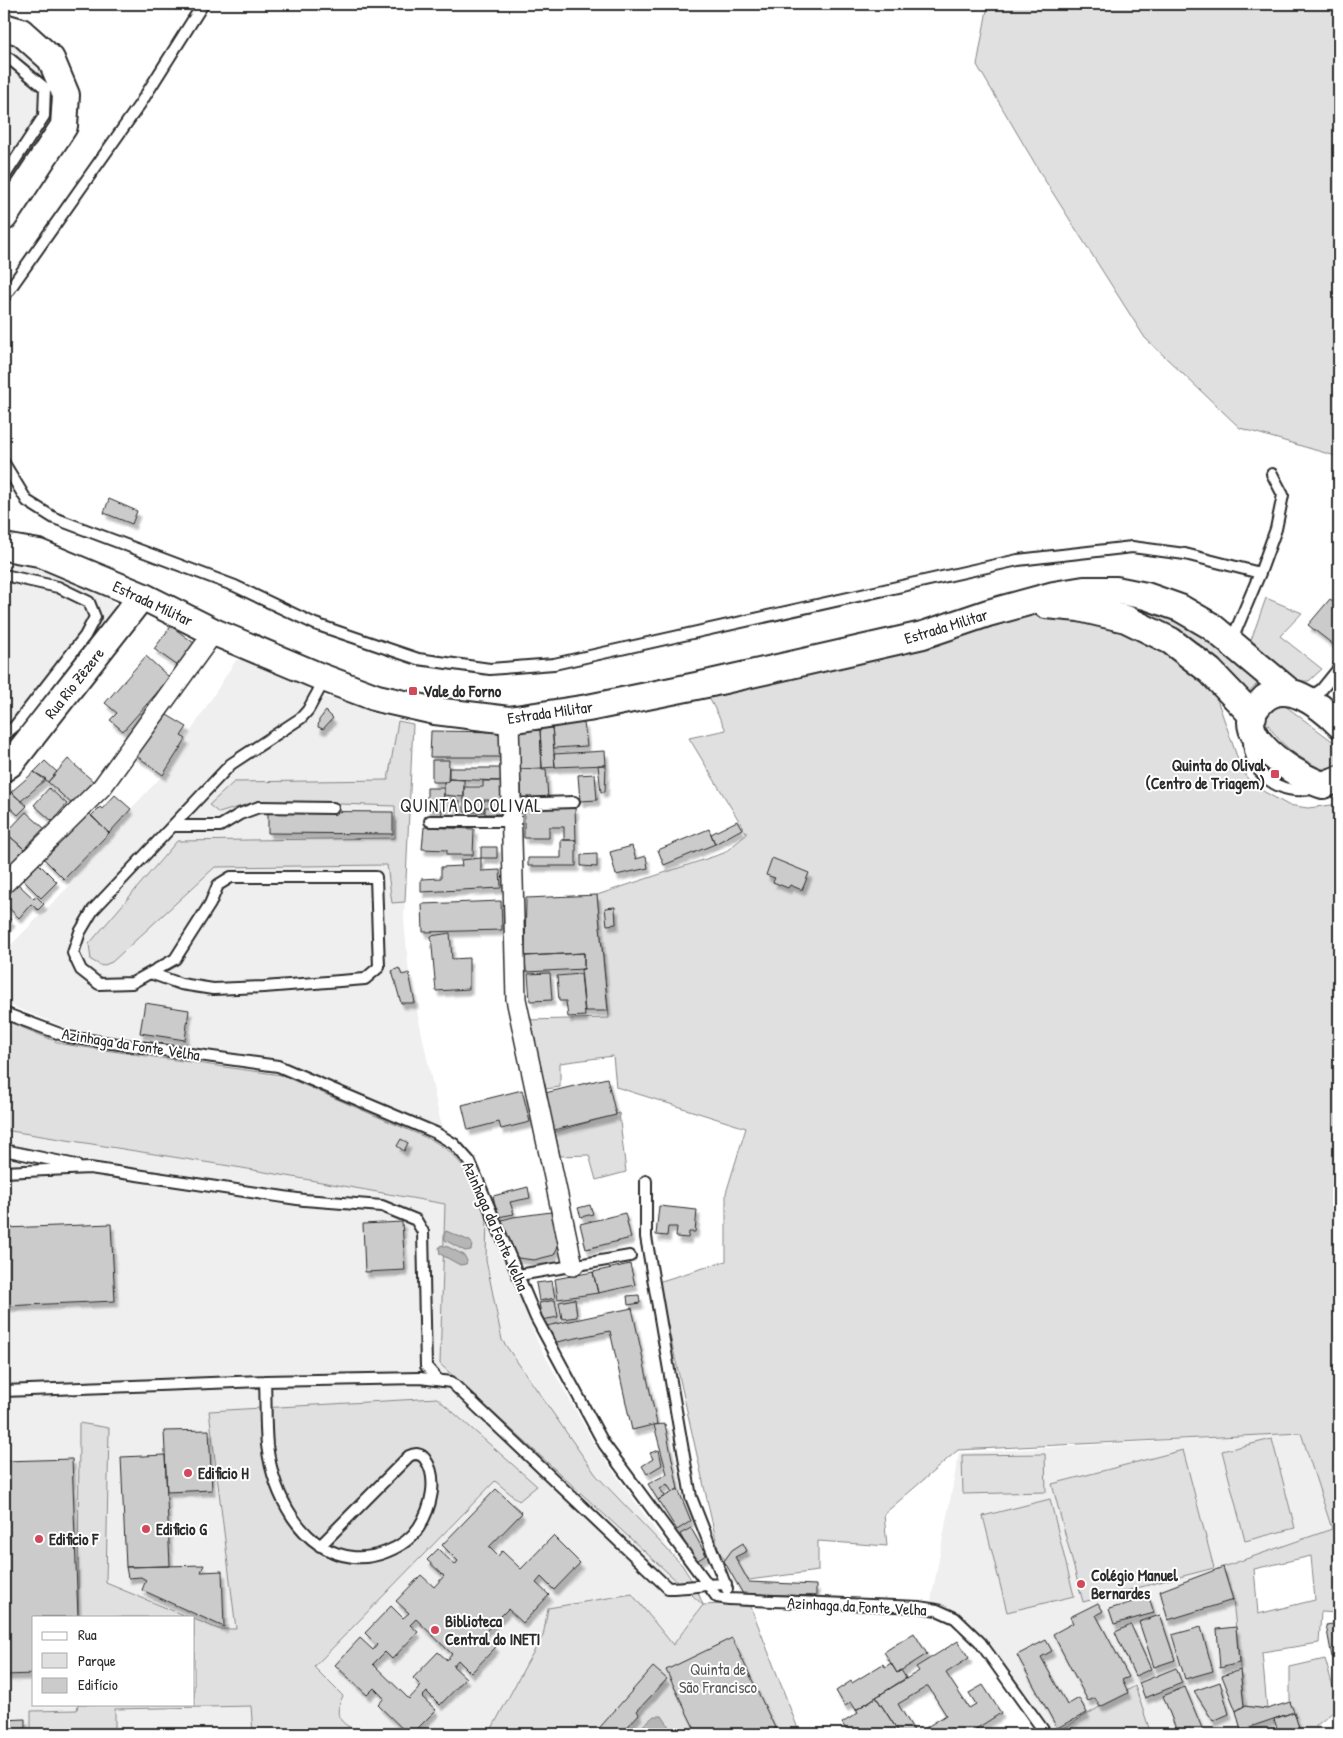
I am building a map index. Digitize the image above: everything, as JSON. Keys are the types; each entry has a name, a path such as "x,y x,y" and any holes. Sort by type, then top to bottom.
{"street":[{"path":"4,27 21,32 51,58 66,95 64,126 4,217"},
{"name":"Estrada Militar","path":"4,547 39,552 142,596 214,632 325,679 376,698 435,711 510,720 588,708 721,681 923,635 1054,595 1084,590 1116,590 1146,596 1180,608 1211,626 1299,696 1328,713 1339,724"},
{"name":"Rua Rio Zêzere","path":"4,768 11,763 142,596"},
{"name":"Estrada Militar","path":"1028,603 1079,608 1126,619 1171,641 1210,671 1252,720 1255,736 1281,763 1298,775 1334,783"},
{"path":"4,884 102,787 214,632"},
{"path":"1252,720 1257,706 1266,696 1274,691 1284,691 1299,696"},
{"path":"510,720 516,999 573,1266"}],"lane":[{"path":"4,297 140,104 203,4"},
{"path":"4,56 45,88 44,116 4,177"},
{"path":"4,463 27,501 54,518 235,586 316,624 390,650 418,659 490,669 554,664 1018,560 1132,548 1185,554 1260,573"},
{"path":"1231,643 1276,530 1283,495 1272,474"},
{"path":"4,575 58,587 89,602 95,617 80,644 15,726 4,736"},
{"path":"1299,696 1322,689 1339,668"},
{"path":"150,973 181,984 213,989 365,979 379,967 376,877 231,877 218,886 210,904 174,959 132,983 100,984 81,970 73,953 80,932 93,910 231,764 301,718 308,710 325,679"},
{"path":"430,821 512,812 574,802"},
{"path":"174,826 220,826 240,814 259,807 333,808"},
{"name":"Azinhaga da Fonte Velha","path":"4,1013 68,1037 278,1066 436,1133 454,1144 470,1162 536,1318 604,1444 717,1597 919,1607 938,1610 955,1618 980,1642 1046,1734"},
{"path":"4,1150 90,1168 304,1200 382,1206 416,1220 423,1232 426,1366 438,1380"},
{"path":"4,1172 90,1168"},
{"path":"646,1181 646,1237 691,1497 726,1584 729,1599"},
{"path":"519,1275 630,1256"},
{"path":"4,1391 265,1381 420,1378 451,1382 668,1588 726,1584"},
{"path":"265,1381 267,1444 271,1467 281,1496 295,1522 320,1546 336,1554 354,1557 374,1556 393,1549 407,1540 422,1521 432,1494 432,1474 428,1463 422,1455 414,1453 409,1456 320,1546"}],"shaded area":[{"path":"4,41 12,43 40,66 53,90 54,113 46,132 4,194"},
{"path":"4,564 37,569 74,582 109,597 115,609 110,619 4,752"},
{"path":"245,659 306,684 308,690 317,694 329,698 335,695 372,713 413,724 404,920 409,973 442,1129 276,1060 70,1029 4,1003 4,952 70,885 64,879 163,775 236,660"},
{"path":"4,1130 242,1168 487,1212 538,1343 596,1447 696,1587 703,1605 673,1645 594,1734 4,1734"},
{"path":"446,1231 470,1241 472,1244 471,1250 465,1251 445,1240 444,1234"},
{"path":"441,1245 464,1255 467,1261 466,1264 460,1265 440,1254 439,1248"},
{"name":"Colégio Manuel Bernardes","path":"1301,1433 1332,1529 1223,1567 1233,1600 1244,1706 1267,1709 1290,1702 1301,1734 1054,1734 983,1638 957,1614 931,1601 959,1453"},
{"path":"654,1716 662,1716 668,1725 668,1734 637,1734 640,1728"}],"green space":[{"path":"988,4 1339,4 1339,457 1240,428 1145,338 1044,179 977,65"},
{"path":"1266,598 1302,613 1280,636 1322,669 1309,681 1297,681 1251,640"},
{"path":"1114,600 1177,619 1218,645 1262,680 1249,691 1219,661 1195,641 1169,625"},
{"path":"1048,613 1102,621 1157,641 1213,688 1241,768 1248,779 1263,791 1288,805 1308,808 1339,804 1339,1613 1321,1612 1319,1643 1262,1652 1267,1709 1244,1706 1233,1600 1223,1567 1332,1529 1301,1433 958,1450 884,1514 887,1546 818,1541 818,1571 741,1581 720,1553 717,1544 658,1282 726,1261 726,1193 746,1128 616,1087 613,1056 560,1063 560,1087 546,1089 527,1020 609,1018 597,895 724,853 747,834 689,738 726,730 706,692 796,673","holes":["1311,1556 1315,1600 1258,1614 1254,1569"]},
{"path":"1280,702 1339,746 1338,768 1332,772 1311,764 1283,744 1264,717"},
{"path":"398,721 413,724 405,902 392,903 387,865 215,867 112,962 102,966 91,960 89,944 177,841 395,838 395,806 258,801 219,813 209,805 234,782 388,780"},
{"path":"4,1020 62,1044 281,1075 434,1141 449,1151 465,1168 487,1212 486,1260 502,1340 596,1475 682,1565 696,1587 703,1605 440,1364 445,1204 242,1168 4,1130"},
{"path":"619,1113 626,1172 596,1180 589,1155 560,1156 555,1132"},
{"path":"437,1398 537,1486 519,1501 495,1481 314,1667 343,1696 338,1714 343,1722 359,1731 358,1734 253,1734 251,1706 115,1709 115,1734 31,1734 31,1711 77,1710 78,1706 195,1706 195,1619 218,1629 236,1629 209,1411"},
{"path":"79,1423 109,1428 106,1583 186,1616 78,1616"},
{"path":"1272,1439 1295,1528 1245,1541 1222,1451"},
{"path":"1183,1450 1214,1568 1083,1602 1052,1484"},
{"path":"1045,1454 1046,1492 963,1494 962,1455"},
{"path":"1050,1499 1074,1596 1007,1612 983,1516"},
{"name":"Quinta de São Francisco","path":"632,1594 673,1645 703,1605 723,1604 751,1607 800,1734 489,1734 543,1636 548,1608"},
{"path":"1325,1659 1339,1707 1316,1726 1318,1734 1301,1734 1290,1702 1290,1667"},
{"path":"1135,1686 1151,1734 1054,1734"}],"building":[{"path":"109,499 137,511 132,524 104,513"},
{"path":"1330,599 1339,606 1339,649 1308,625"},
{"path":"171,626 194,643 178,666 154,649"},
{"path":"146,656 170,678 123,731 110,720 117,713 105,703"},
{"path":"326,711 333,718 323,729 318,727 319,720"},
{"path":"162,712 187,727 181,736 186,739 163,775 134,754"},
{"path":"584,723 587,746 554,748 552,726"},
{"path":"552,726 555,767 542,768 540,727"},
{"path":"540,730 542,768 520,769 518,731"},
{"path":"431,731 504,732 504,757 430,757"},
{"path":"605,751 606,765 555,767 554,754"},
{"path":"68,759 93,781 72,804 48,782"},
{"path":"432,760 449,760 448,782 432,782"},
{"path":"45,761 57,772 48,782 34,772"},
{"path":"598,765 606,765 605,792 601,792"},
{"path":"449,768 501,768 501,781 449,779"},
{"path":"520,769 546,769 548,799 522,800"},
{"path":"34,772 46,779 21,801 11,792"},
{"path":"595,774 597,800 580,801 578,775"},
{"path":"449,779 464,780 464,797 444,795 444,782 448,782"},
{"path":"483,781 501,781 501,814 485,814 485,807 489,807 489,800 484,800 484,812 464,812 464,787 483,787"},
{"path":"49,788 67,804 52,821 34,805"},
{"path":"427,788 444,788 443,810 427,809"},
{"path":"11,792 27,806 18,815 4,802 4,799"},
{"path":"115,795 131,809 109,833 91,816 100,807 102,809"},
{"path":"444,801 460,801 459,818 441,817"},
{"path":"524,806 575,807 576,840 564,840 564,827 549,827 549,838 524,838"},
{"path":"87,811 109,833 64,879 42,857"},
{"path":"268,811 393,812 393,834 268,833"},
{"path":"26,812 44,828 24,849 6,833"},
{"path":"737,821 742,829 715,844 711,834"},
{"path":"424,827 474,829 473,855 447,855 447,850 422,849"},
{"path":"709,829 715,844 664,865 658,850"},
{"path":"4,831 24,849 4,871"},
{"path":"561,840 576,840 576,866 528,866 528,858 561,858"},
{"path":"632,846 636,859 646,856 648,868 616,875 610,852"},
{"path":"481,847 497,847 497,858 481,858"},
{"path":"597,854 597,867 581,866 581,855"},
{"path":"481,858 481,871 500,870 501,888 421,892 421,879 441,878 441,867 462,866 461,860"},
{"path":"772,858 809,873 802,890 790,885 788,888 773,882 775,878 766,875"},
{"path":"39,864 57,882 41,898 23,880"},
{"path":"18,884 34,899 36,896 44,904 38,910 31,904 19,918 4,903 4,898"},
{"path":"597,895 608,1011 585,1011 581,969 584,969 584,953 525,956 526,898"},
{"path":"501,901 502,930 423,932 422,904"},
{"path":"615,907 616,924 607,925 605,908"},
{"path":"4,913 12,921 4,930"},
{"path":"450,933 452,959 469,958 469,989 436,991 431,936"},
{"path":"584,953 584,969 526,972 525,956"},
{"path":"399,968 402,975 409,973 415,1003 401,1003 392,971"},
{"path":"550,973 552,1000 530,1001 528,974"},
{"path":"581,974 585,1016 568,1017 566,1001 559,1001 557,976"},
{"path":"145,1003 189,1010 185,1040 140,1033"},
{"path":"607,1078 616,1115 554,1130 545,1093"},
{"path":"522,1090 530,1122 501,1129 499,1122 468,1130 462,1105"},
{"path":"401,1139 408,1143 404,1151 397,1146"},
{"path":"528,1187 530,1198 510,1202 514,1214 498,1217 493,1196"},
{"path":"590,1205 593,1214 581,1217 578,1208"},
{"path":"659,1206 697,1210 695,1232 689,1232 688,1238 676,1237 677,1227 668,1227 667,1236 656,1235"},
{"path":"551,1212 559,1244 554,1255 534,1260 518,1258 513,1251 502,1220"},
{"path":"625,1213 631,1238 586,1249 580,1224"},
{"path":"402,1222 405,1270 365,1272 363,1224"},
{"path":"111,1224 115,1301 4,1306 4,1228"},
{"path":"630,1264 635,1285 598,1293 593,1272"},
{"path":"593,1272 598,1293 558,1299 555,1279"},
{"path":"552,1281 555,1298 539,1301 536,1283"},
{"path":"639,1295 640,1303 628,1305 627,1296"},
{"path":"575,1299 577,1317 562,1319 559,1302"},
{"path":"555,1300 558,1317 542,1320 539,1303"},
{"path":"632,1308 657,1424 632,1430 610,1331 557,1342 546,1326"},
{"path":"665,1424 678,1489 672,1492 667,1484 660,1489 665,1496 658,1500 648,1484 667,1474 654,1425"},
{"name":"Edificio H","path":"209,1430 212,1490 167,1492 164,1431"},
{"path":"659,1450 662,1465 647,1474 642,1466 653,1459 650,1453"},
{"name":"Edificio G","path":"165,1455 170,1566 126,1567 121,1457"},
{"name":"Edificio F","path":"72,1459 78,1616 32,1616 32,1674 4,1675 4,1461"},
{"path":"496,1489 522,1513 489,1547 498,1556 502,1551 521,1569 553,1536 580,1563 554,1590 541,1577 536,1583 549,1595 523,1623 508,1609 483,1634 496,1647 471,1673 458,1660 453,1666 466,1678 440,1705 427,1692 422,1697 436,1710 412,1734 408,1734 378,1705 384,1698 374,1688 367,1695 335,1665 360,1638 373,1650 377,1645 365,1633 391,1606 403,1618 409,1613 396,1601 421,1575 434,1587 444,1576 427,1560 438,1549 455,1565 458,1561 442,1545","holes":["416,1619 452,1654 447,1660 438,1652 413,1678 421,1686 409,1699 373,1664 385,1652 392,1659 418,1632 410,1625"]},
{"path":"678,1489 691,1521 677,1530 658,1500"},
{"path":"691,1528 706,1555 695,1562 680,1534"},
{"path":"743,1543 747,1551 735,1557 749,1582 816,1585 816,1596 743,1594 724,1561 732,1550"},
{"path":"204,1565 201,1572 222,1571 224,1627 142,1590 146,1580 141,1577 128,1578 126,1567"},
{"path":"1223,1567 1233,1600 1168,1620 1160,1591"},
{"path":"1149,1597 1154,1613 1114,1624 1109,1609"},
{"path":"1098,1603 1103,1611 1096,1615 1129,1677 1122,1680 1128,1693 1100,1707 1095,1698 1088,1701 1053,1634 1073,1623 1070,1617"},
{"path":"1160,1615 1175,1660 1154,1667 1139,1622"},
{"path":"1339,1623 1339,1656 1332,1657 1326,1625"},
{"path":"1131,1625 1151,1669 1135,1676 1115,1632"},
{"path":"1201,1627 1213,1671 1185,1679 1172,1635"},
{"path":"1236,1627 1239,1663 1220,1668 1217,1629"},
{"path":"914,1633 927,1654 897,1673 884,1652"},
{"path":"732,1638 778,1734 697,1734 666,1670"},
{"path":"1046,1640 1052,1651 1041,1657 1067,1705 1079,1698 1087,1713 1057,1728 1017,1655"},
{"path":"958,1641 969,1658 946,1673 969,1708 976,1704 969,1693 983,1685 1001,1713 968,1734 955,1734 951,1728 941,1734 916,1734 900,1734 876,1697 919,1671 916,1667","holes":["928,1686 946,1715 916,1734 898,1704"]},
{"path":"891,1663 897,1673 901,1670 906,1678 856,1710 851,1702 845,1706 836,1691 883,1664 885,1667"},
{"path":"653,1667 667,1679 637,1711 639,1714 621,1734 594,1734"},
{"path":"1176,1668 1182,1683 1145,1698 1139,1683"},
{"path":"1240,1670 1244,1706 1236,1711 1222,1676"},
{"path":"1220,1682 1229,1714 1213,1721 1194,1691"},
{"path":"1185,1687 1204,1733 1178,1734 1163,1696"},
{"path":"876,1697 900,1734 849,1734 842,1723 858,1713 856,1710"},
{"path":"1290,1702 1294,1712 1241,1730 1236,1711 1244,1706 1267,1709"},
{"path":"1294,1712 1301,1734 1279,1734 1274,1719"},
{"path":"25,1719 25,1734 4,1734 4,1720"}],"place":[{"name":"Vale do Forno","path":"413,691"},
{"name":"Quinta do Olival (Centro de Triagem)","path":"1275,774"},
{"name":"Edificio H","path":"188,1473"},
{"name":"Edificio G","path":"146,1529"},
{"name":"Edificio F","path":"39,1539"},
{"name":"Colégio Manuel Bernardes","path":"1081,1584"},
{"name":"Biblioteca Central do INETI","path":"435,1630"}],"district":[{"name":"QUINTA DO OLIVAL","path":"471,805"}]}
